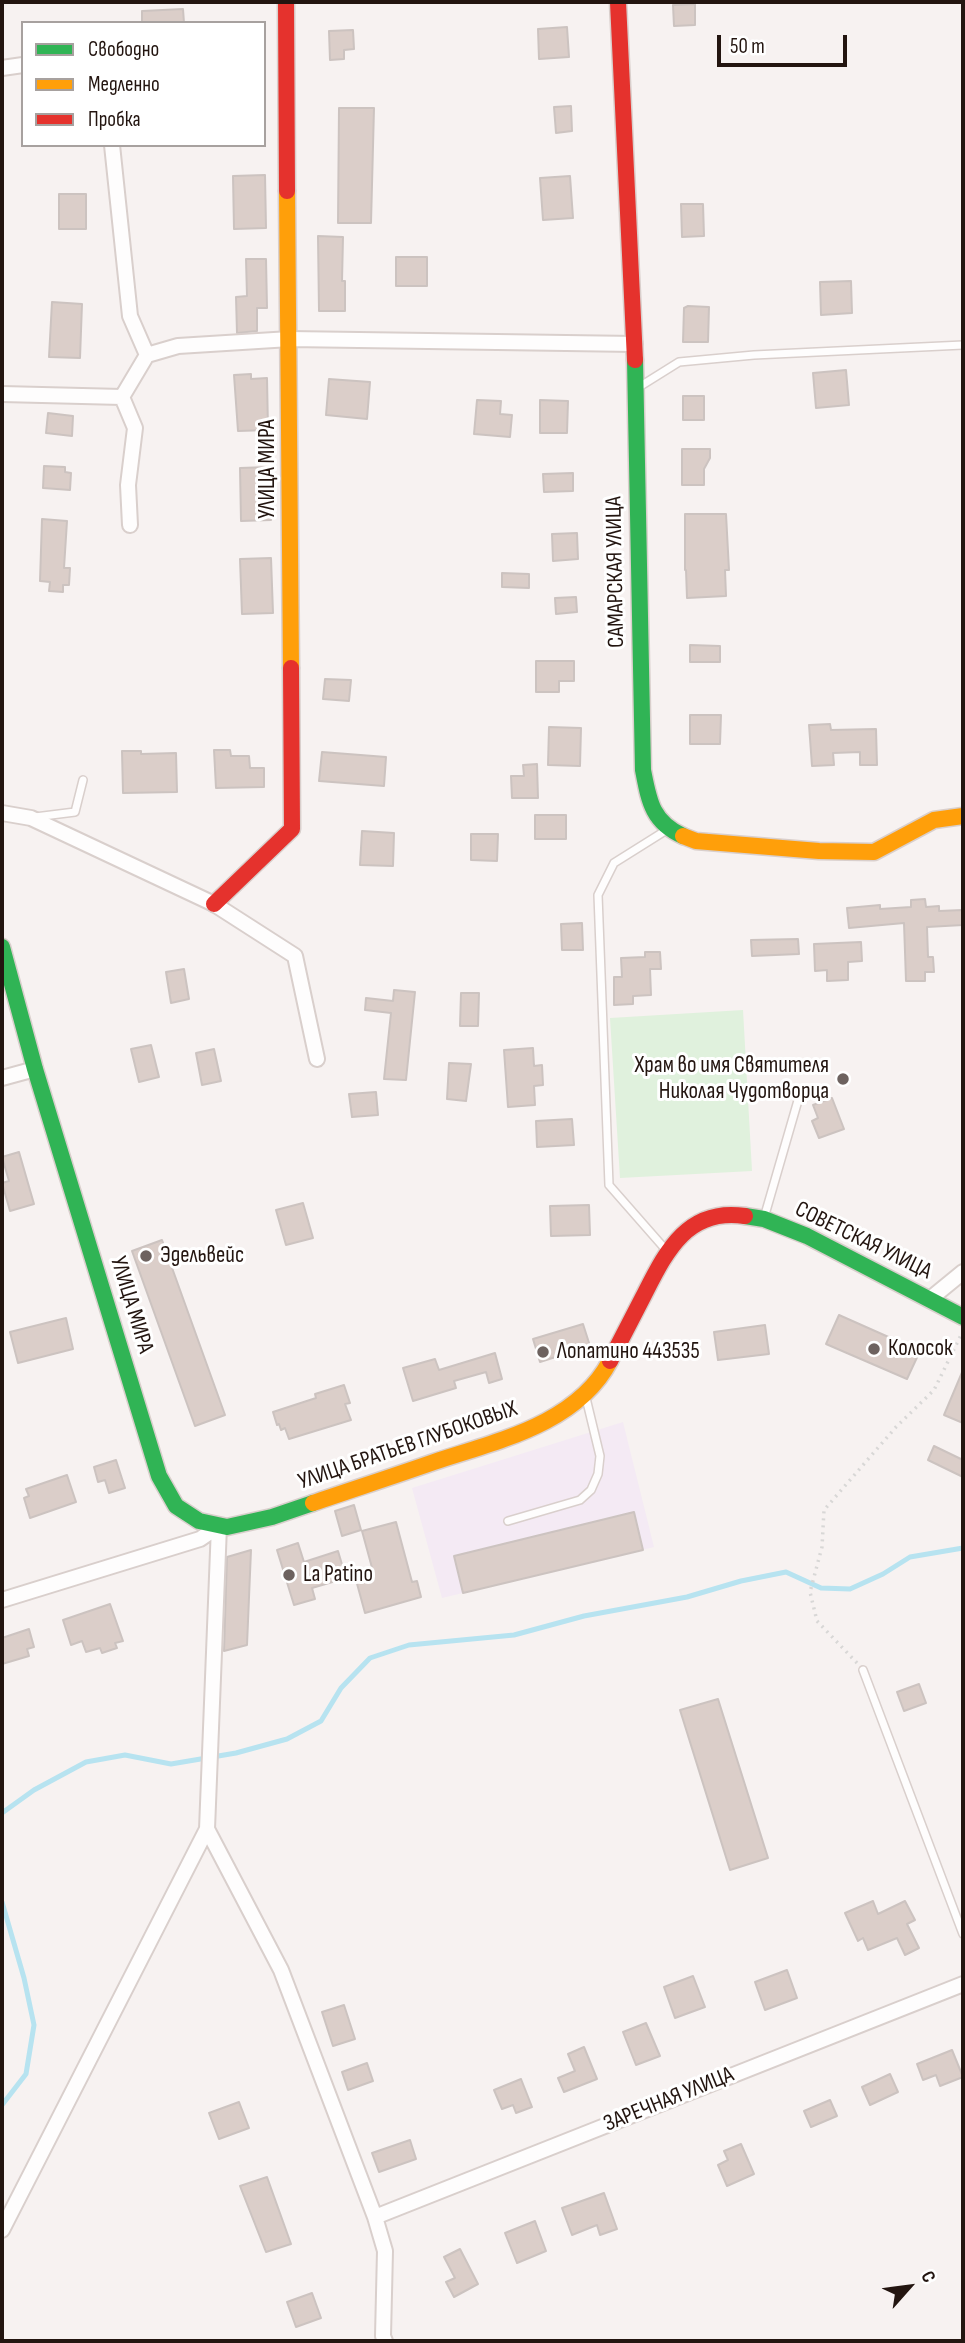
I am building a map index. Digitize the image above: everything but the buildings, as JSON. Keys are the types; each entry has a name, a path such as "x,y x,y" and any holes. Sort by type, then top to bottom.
{"street":[{"name":"УЛИЦА МИРА","path":"214,904 292,829 286,2"},
{"name":"САМАРСКАЯ УЛИЦА","path":"618,2 635,344 643,770 650,804 668,829"},
{"path":"2,68 21,65"},
{"path":"112,147 130,316 147,355"},
{"path":"122,397 147,355 178,346 290,339 635,344"},
{"path":"2,394 122,397"},
{"path":"122,397 135,428 128,485 130,525"},
{"path":"2,813 31,818 214,904 295,956 317,1059"},
{"path":"668,829 696,841 819,851 874,852 934,820 963,816"},
{"name":"УЛИЦА МИРА","path":"2,947 36,1069 159,1476 176,1506 199,1521 219,1526"},
{"path":"2,1078 36,1069"},
{"name":"УЛИЦА БРАТЬЕВ ГЛУБОКОВЫХ","path":"2,1600 200,1539 219,1526 227,1527 272,1517 497,1441 553,1418 570,1408 602,1376 667,1250 688,1229 711,1217 740,1215"},
{"name":"СОВЕТСКАЯ УЛИЦА","path":"740,1215 764,1219 807,1236 963,1317"},
{"path":"929,1299 963,1272"},
{"path":"2,2230 207,1829 219,1526"},
{"path":"207,1829 281,1970 375,2217 385,2251 383,2336 386,2341"},
{"name":"ЗАРЕЧНАЯ УЛИЦА","path":"375,2217 963,1984"}],"lane":[{"path":"636,389 679,362 754,355 963,345"},
{"path":"31,818 75,812 83,780"},
{"path":"667,1250 610,1185 598,895 614,863 668,829"},
{"path":"764,1219 799,1097"},
{"path":"508,1521 580,1500 591,1490 598,1474 600,1456 585,1395"},
{"path":"863,1670 963,1934"}],"path":[{"path":"863,1670 817,1621 810,1592 822,1547 824,1510 896,1427 934,1390 963,1331"}],"shaded area":[{"path":"623,1422 654,1547 442,1598 412,1488"}],"green space":[{"path":"743,1010 752,1171 620,1178 610,1018"}],"waterway":[{"path":"2,1813 34,1790 86,1762 125,1755 171,1764 236,1753 287,1739 321,1721 341,1688 370,1658 409,1645 514,1635 584,1616 687,1597 741,1581 786,1572 821,1588 850,1589 883,1574 910,1557 963,1548"},
{"path":"2,1902 24,1978 34,2025 26,2074 2,2105"}],"traffic: fast":[{"path":"635,360 643,770 650,801 658,817 683,836"},
{"path":"2,947 35,1069 159,1476 176,1506 199,1521 227,1527 272,1517 313,1503"},
{"path":"745,1216 764,1219 807,1236 963,1317"}],"traffic: slow":[{"path":"287,191 291,668"},
{"path":"683,836 696,841 819,851 874,852 934,820 963,816"},
{"path":"313,1503 533,1427 577,1400 596,1383 610,1361"}],"traffic: jam":[{"path":"286,2 287,191"},
{"path":"618,2 635,360"},
{"path":"214,904 292,829 291,668"},
{"path":"610,1361 660,1265 680,1237 707,1219 725,1215 745,1216"}],"place":[{"name":"Храм во имя Святителя Николая Чудотворца","path":"843,1079"},
{"name":"Эдельвейс","path":"146,1256"},
{"name":"Колосок","path":"874,1349"},
{"name":"Лопатино 443535","path":"543,1352"},
{"name":"La Patino","path":"289,1575"}]}
